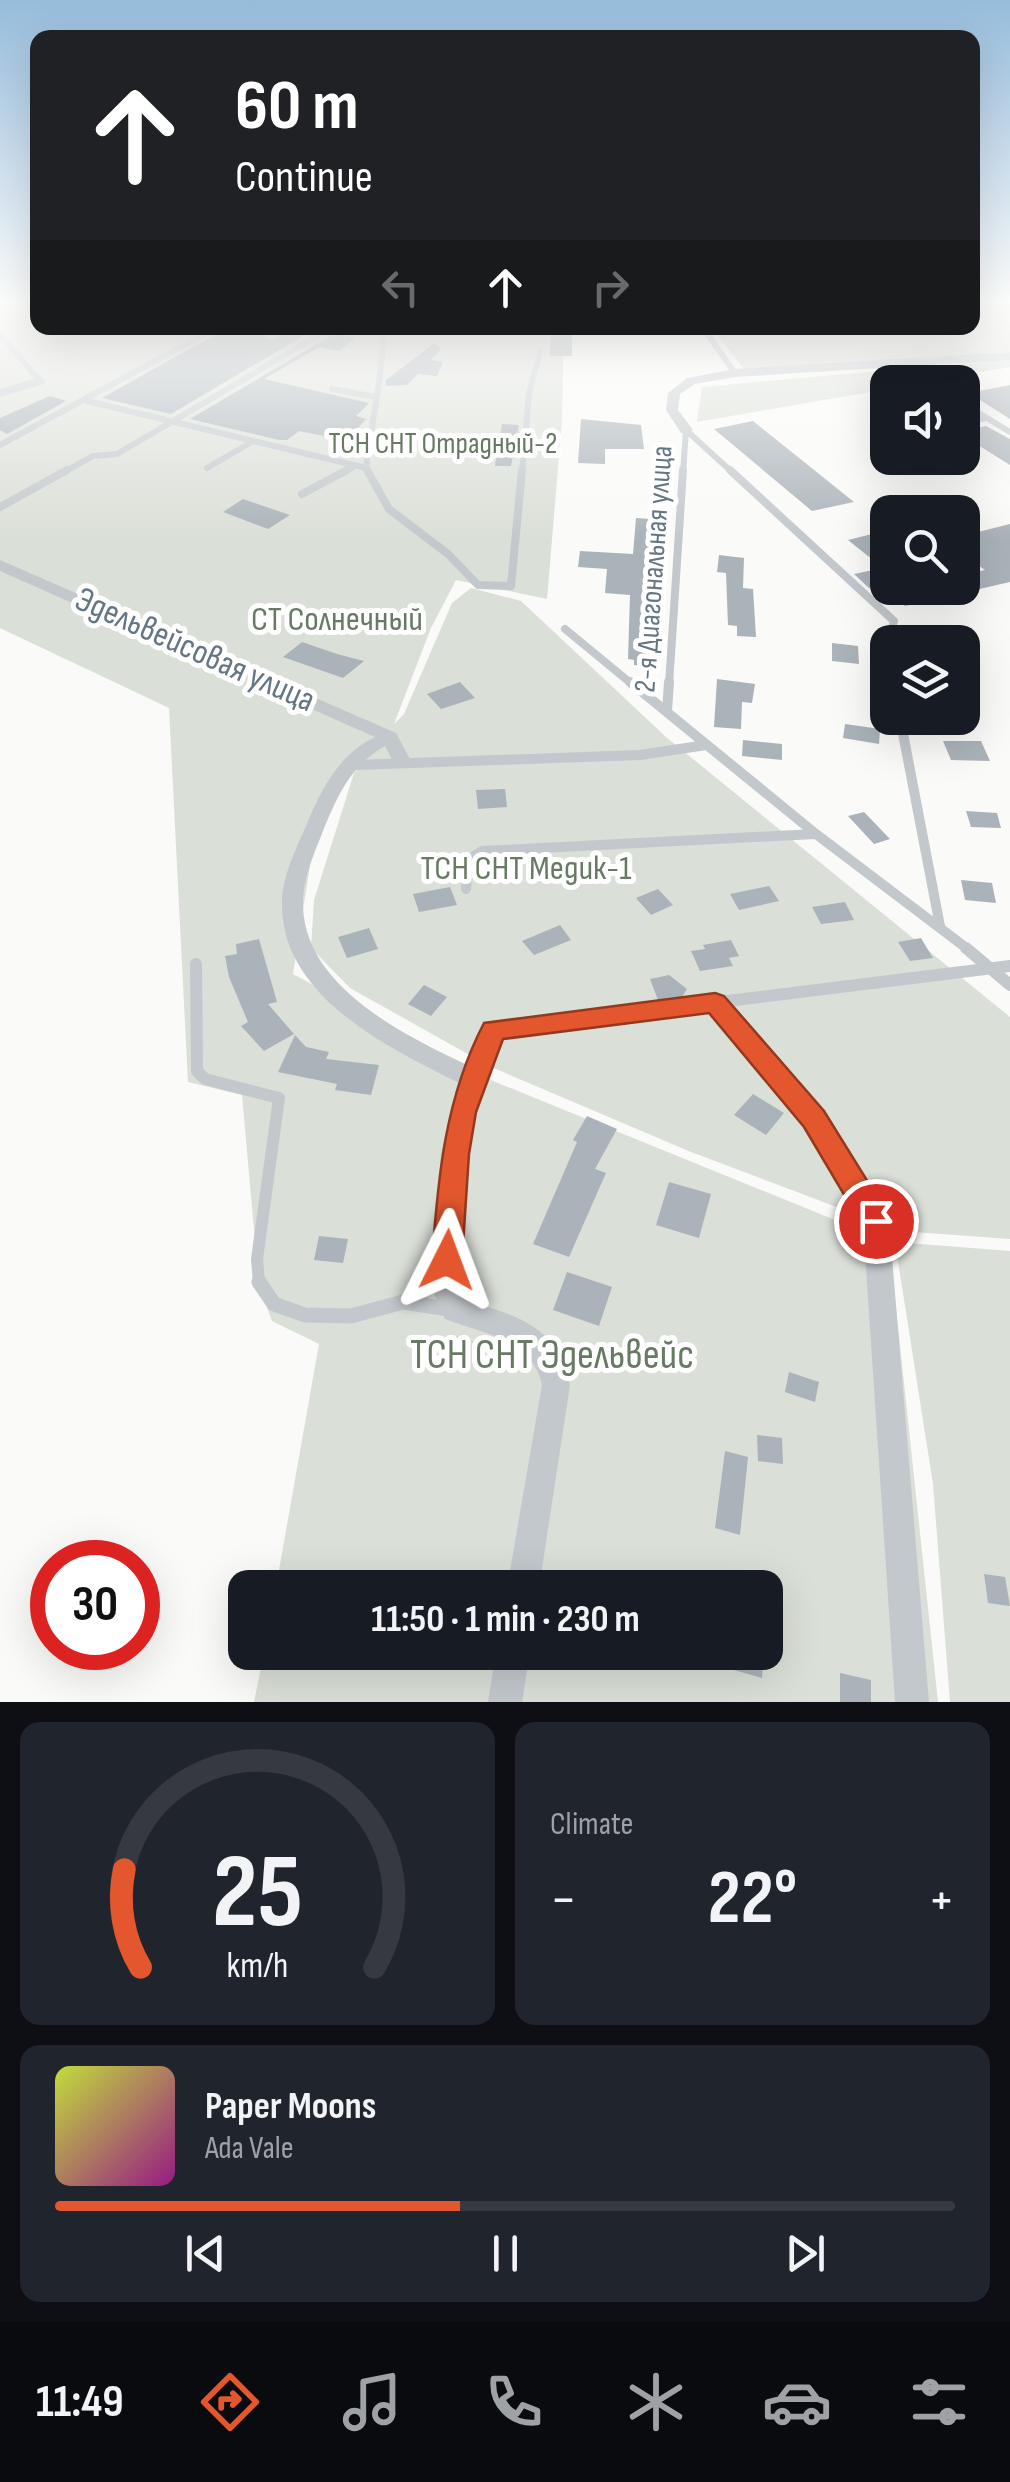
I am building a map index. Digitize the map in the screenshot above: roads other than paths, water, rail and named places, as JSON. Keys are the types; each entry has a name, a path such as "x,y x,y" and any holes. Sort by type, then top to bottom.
{"street":[{"path":"0,393 35,382"},
{"path":"686,430 672,410 674,394 690,382"},
{"name":"Эдельвейсовая улица","path":"0,564 390,736"},
{"path":"402,761 390,736 367,746 340,771 299,870 292,909 302,956 329,987 388,1036 472,1078 454,1154 446,1289 455,1310 528,1336 550,1356 555,1370 556,1385 527,1570"},
{"path":"715,1003 814,1119 876,1221 912,1702"},
{"path":"505,1702 510,1670"}],"lane":[{"path":"0,445 116,382"},
{"path":"0,507 94,456 117,454 238,382"},
{"path":"380,382 366,468 389,509 448,554 478,585 511,586 533,382"},
{"path":"332,389 376,397"},
{"path":"84,400 366,468"},
{"path":"980,414 1010,432"},
{"path":"980,419 986,418"},
{"path":"686,430 894,621 893,625"},
{"name":"2-я Диагональная улица","path":"667,711 686,430"},
{"path":"207,468 250,442"},
{"path":"302,494 352,467"},
{"path":"566,629 706,746 940,926 1010,985"},
{"path":"903,735 940,926"},
{"path":"355,765 640,755 706,746"},
{"path":"466,889 468,860 482,851 816,834"},
{"path":"196,964 197,1070 206,1078 279,1098 257,1259 259,1286 274,1304 305,1316 351,1316 403,1302 455,1310"},
{"path":"472,1078 494,1030 1010,966"}],"park label":[{"name":"ТСН СНТ Отрадный-2","path":"443,444"},
{"name":"СТ Солнечный","path":"337,619"},
{"name":"ТСН СНТ Медик-1","path":"526,868"},
{"name":"ТСН СНТ Эдельвейс","path":"552,1355"}]}
